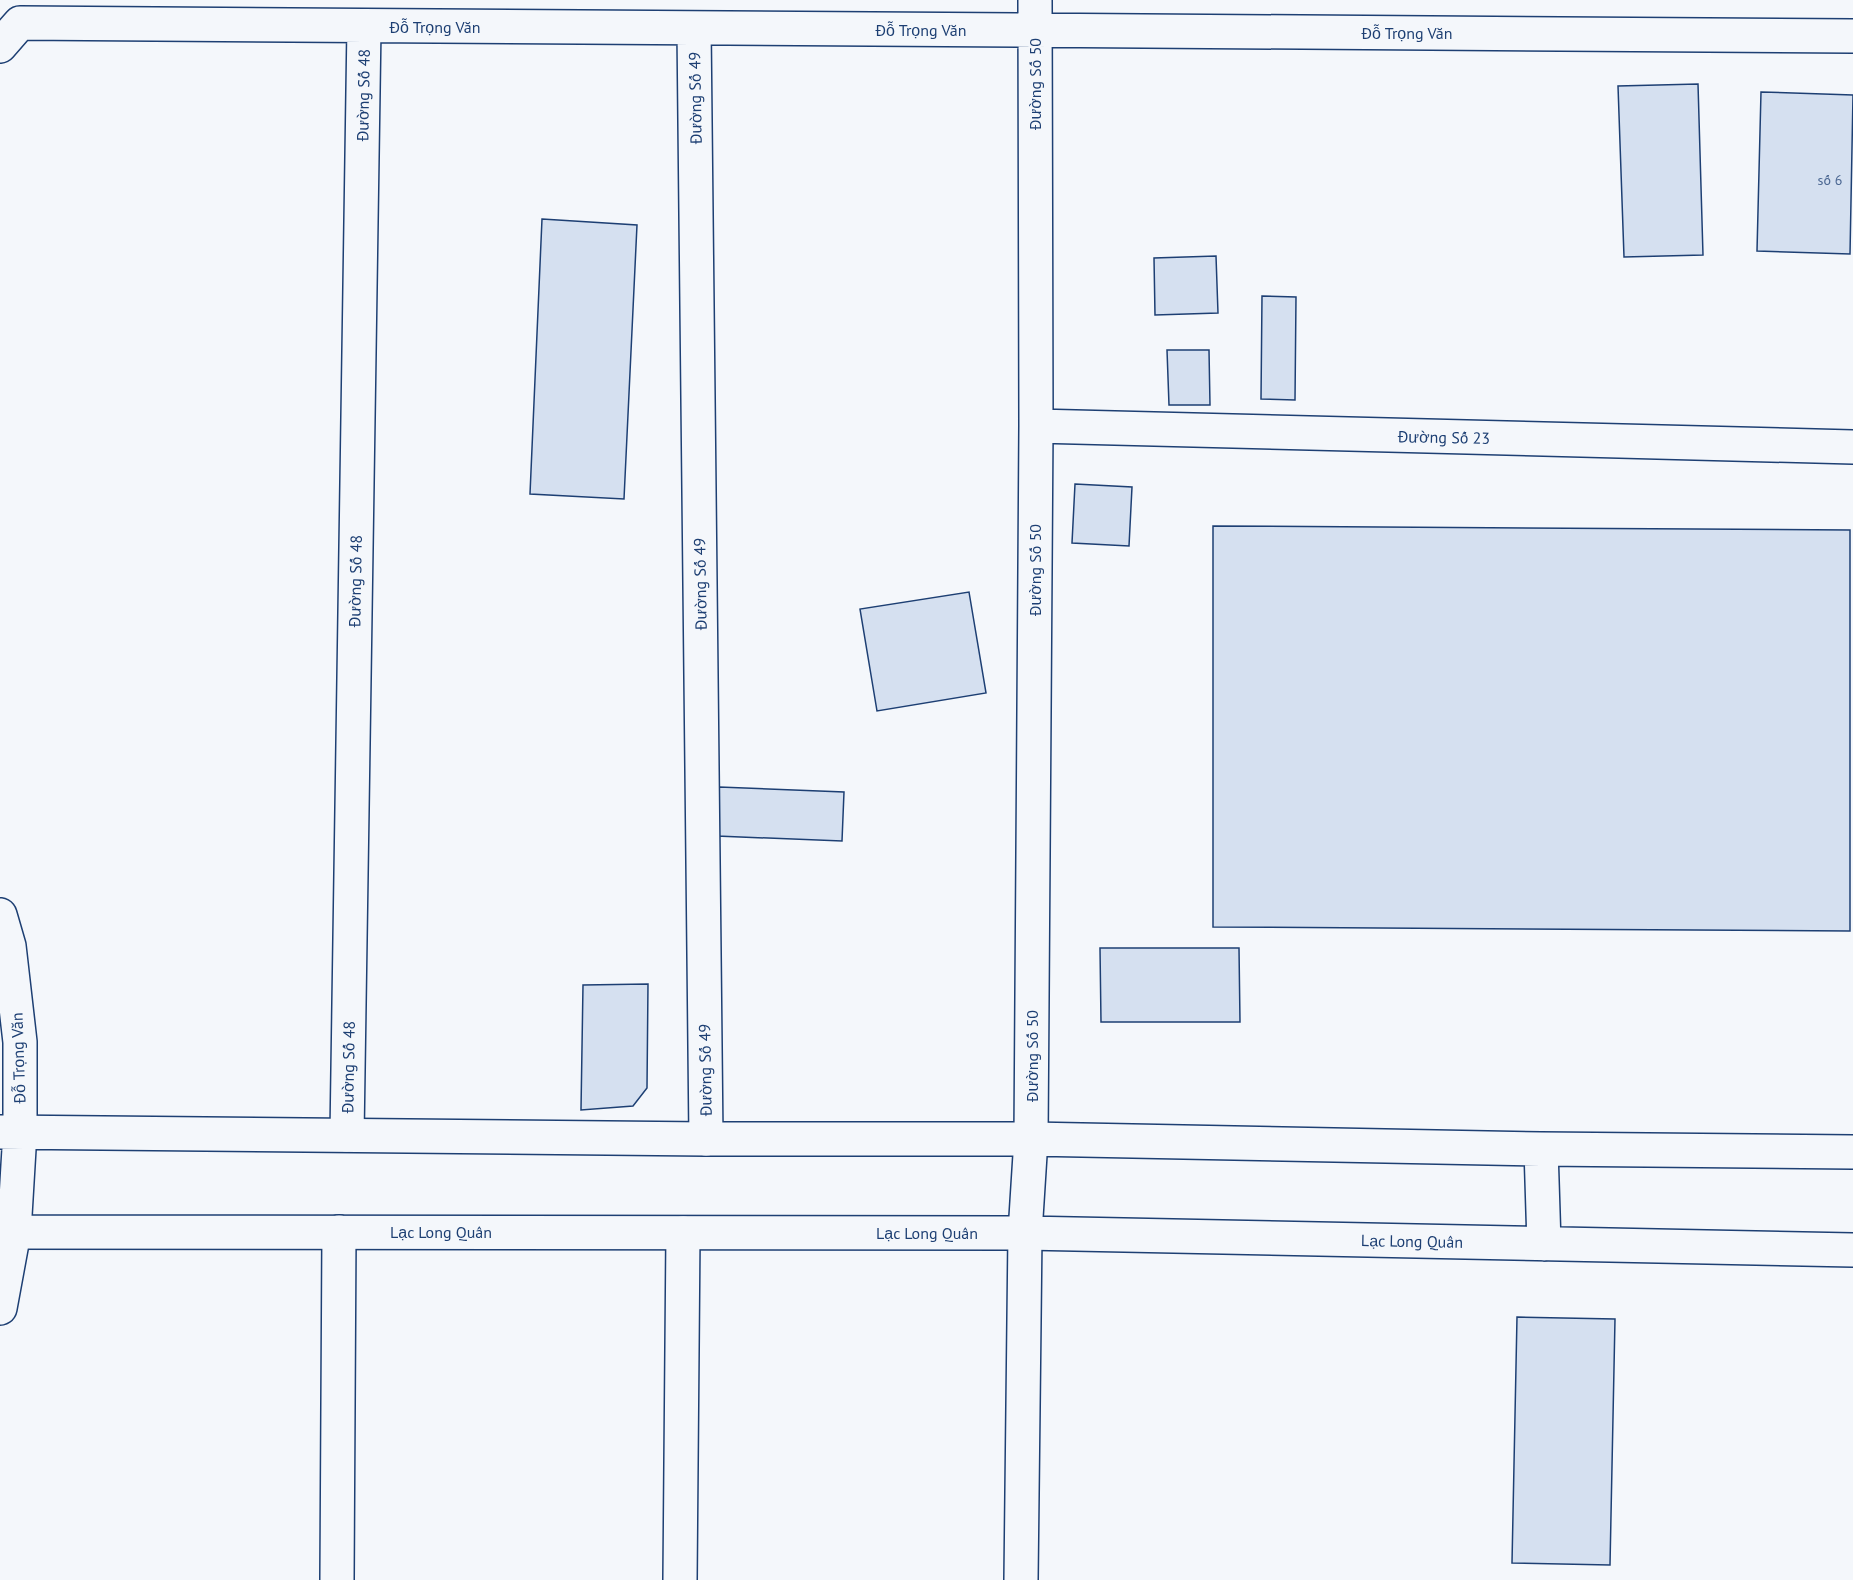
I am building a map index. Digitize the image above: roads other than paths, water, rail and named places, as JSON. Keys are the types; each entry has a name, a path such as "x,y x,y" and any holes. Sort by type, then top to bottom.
{"street":[{"name":"Đỗ Trọng Văn","path":"13,23 694,28 1035,15 1853,36"},
{"name":"Đường Số 50","path":"1025,1233 1031,1139 1036,426 1035,15"},
{"name":"Đường Số 48","path":"347,1135 364,26"},
{"name":"Đường Số 49","path":"694,28 706,1139"},
{"name":"Đường Số 23","path":"1036,426 1853,447"},
{"name":"Đỗ Trọng Văn","path":"0,915 9,946 20,1042 10,1132 7,1232 0,1308"},
{"path":"10,1132 706,1139 1031,1139 1541,1149 1853,1152"},
{"path":"1541,1149 1544,1244"},
{"name":"Lạc Long Quân","path":"7,1232 1025,1233 1853,1250"},
{"path":"337,1580 339,1232"},
{"path":"680,1580 683,1233"},
{"path":"1021,1580 1025,1233"}]}
